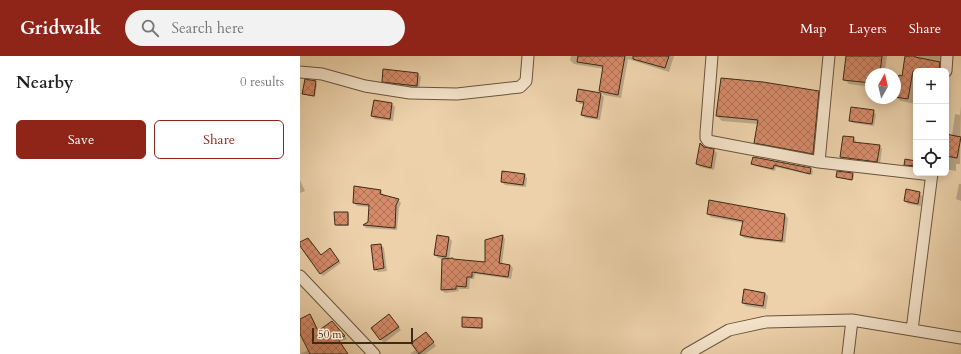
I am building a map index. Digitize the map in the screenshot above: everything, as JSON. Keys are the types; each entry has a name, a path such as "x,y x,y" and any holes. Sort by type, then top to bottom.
{"street":[{"path":"300,72 322,74 373,87 410,93 457,94 520,87 526,80 528,56"},
{"path":"712,56 706,133 706,138 708,141 820,162 913,172"},
{"path":"820,162 829,56"},
{"path":"946,68 947,56"},
{"path":"912,330 932,176"},
{"path":"300,276 374,354"},
{"path":"848,354 852,320"},
{"path":"687,354 729,330 766,322 852,320 961,338"}],"building":[{"path":"578,56 625,56 618,95 599,91 603,66 577,62"},
{"path":"633,56 669,56 665,68 633,59"},
{"path":"846,56 882,56 881,68 865,68 865,82 843,80"},
{"path":"905,56 915,56 940,62 939,68 913,68 908,99 901,98"},
{"path":"383,69 418,73 417,86 382,82"},
{"path":"721,78 763,82 819,91 813,154 754,143 758,120 716,116"},
{"path":"305,79 316,81 314,96 302,94"},
{"path":"578,89 601,93 597,118 581,115 584,102 576,101"},
{"path":"374,100 392,103 390,119 371,116"},
{"path":"851,107 874,110 872,124 849,121"},
{"path":"949,135 961,137 957,158 949,157"},
{"path":"843,136 854,137 853,142 880,145 877,162 840,157"},
{"path":"700,143 704,147 714,149 711,168 696,164"},
{"path":"753,157 811,168 810,174 774,165 773,169 751,164"},
{"path":"905,159 913,160 913,166 904,165"},
{"path":"502,171 525,174 523,185 501,182"},
{"path":"837,171 853,173 852,180 836,177"},
{"path":"354,186 381,190 380,194 399,199 396,205 395,228 363,225 368,222 369,205 353,203"},
{"path":"906,189 920,192 918,204 904,201"},
{"path":"709,200 785,214 782,241 740,235 743,221 707,214"},
{"path":"334,212 348,212 348,225 335,225"},
{"path":"437,235 449,237 446,257 434,255"},
{"path":"503,235 499,263 510,265 508,277 472,272 472,277 467,277 466,287 456,286 456,289 441,290 442,259 453,258 485,262 485,240"},
{"path":"308,238 321,255 330,248 339,261 320,274 300,246 300,242"},
{"path":"381,244 384,268 374,270 371,245"},
{"path":"744,289 765,293 763,306 742,303"},
{"path":"310,314 318,331 332,321 345,336 338,339 348,354 310,354 300,334 300,319"},
{"path":"389,314 399,327 380,340 371,328"},
{"path":"462,317 482,318 482,328 462,327"},
{"path":"426,332 434,342 419,354 411,343"}]}
